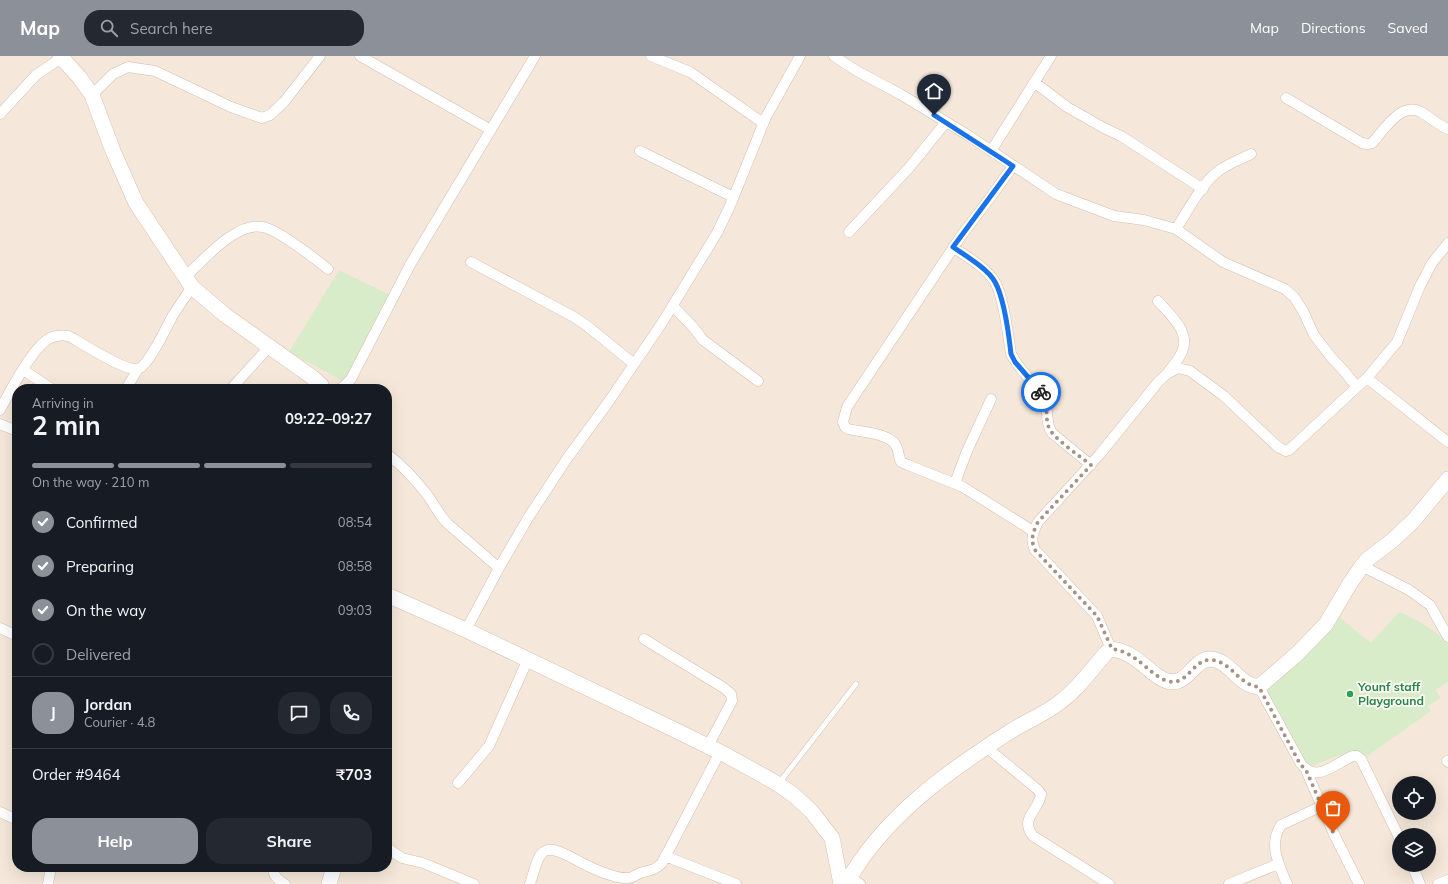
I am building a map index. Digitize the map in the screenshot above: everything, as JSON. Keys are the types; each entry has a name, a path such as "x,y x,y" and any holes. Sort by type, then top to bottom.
{"street":[{"path":"92,95 113,74 128,67 155,70 231,107 262,118 270,115 284,102 320,56"},
{"path":"360,56 492,130"},
{"path":"346,384 351,379 411,263 535,56"},
{"path":"651,56 690,72 764,123"},
{"path":"466,630 528,518 566,460 673,306 717,233 764,123 800,56"},
{"path":"834,56 857,71 900,94 946,122 1056,194 1114,216 1144,220 1176,229 1223,262 1285,290 1294,298 1303,311 1314,335 1330,357 1357,387"},
{"path":"992,151 1051,56"},
{"path":"0,114 36,75 63,58 92,95 113,151 136,203 188,282 225,315 312,377 319,384"},
{"path":"1034,82 1067,107 1121,136 1203,188"},
{"path":"1286,98 1343,133 1367,144 1372,143 1398,114 1412,109 1420,112 1448,129"},
{"path":"849,232 908,169 946,122"},
{"path":"640,151 733,197"},
{"path":"1176,229 1203,188 1216,173 1228,165 1252,154"},
{"path":"1013,166 953,247 847,407 843,422 845,427 848,429 882,435 896,445 901,462 955,483 1033,531"},
{"path":"129,384 138,369 145,363 153,352 173,315 188,282 230,236 250,227 263,227 277,233 328,269"},
{"path":"1112,649 1097,616 1035,550 1032,543 1033,531 1038,522 1091,465 1158,381 1168,373 1178,368 1190,371 1224,396 1278,447 1286,451 1289,450 1367,378 1397,342 1420,286 1432,263 1448,243"},
{"path":"953,247 990,275 995,282 1001,299 1011,354 1015,362 1043,394 1046,403 1049,429 1091,465"},
{"path":"471,262 574,317 634,364"},
{"path":"1158,300 1179,326 1183,334 1184,341 1184,348 1181,355 1168,373"},
{"path":"673,306 703,340 758,380"},
{"path":"14,384 40,346 50,338 60,335 69,336 118,364 138,369"},
{"path":"235,384 269,346"},
{"path":"23,370 44,384"},
{"path":"1367,378 1448,442"},
{"path":"0,410 12,387"},
{"path":"955,483 967,451 991,399"},
{"path":"0,424 12,429"},
{"path":"392,458 412,474 442,518 499,568"},
{"path":"849,882 856,865 878,838 923,793 986,747 1013,730 1045,713 1061,702 1074,690 1106,653 1112,649 1126,652 1167,681 1182,679 1202,661 1209,660 1226,665 1244,683 1259,687 1298,653 1326,624 1362,566 1368,559 1414,520 1448,479"},
{"path":"1362,566 1409,590 1430,605 1448,637"},
{"path":"392,597 528,659 714,749 778,784 795,796 812,812 832,838 849,882"},
{"path":"0,628 12,634"},
{"path":"530,884 541,855 544,851 551,849 588,866 625,878 631,878 642,872 656,869 662,863 714,749 732,701 731,694 724,688 644,639"},
{"path":"458,783 489,746 528,659"},
{"path":"1259,687 1300,764 1306,770 1359,884"},
{"path":"986,747 1037,789 1041,794 1040,801 1027,823 1033,836 1109,884"},
{"path":"1306,770 1316,773 1324,771 1353,756 1357,756 1361,759 1394,828"},
{"path":"1287,884 1274,852 1276,834 1281,825 1322,806"},
{"path":"0,812 12,818"},
{"path":"392,851 402,858 423,863 474,884"},
{"path":"665,856 736,884"},
{"path":"1229,884 1278,864"},
{"path":"48,884 50,872"},
{"path":"273,872 276,878 285,884"},
{"path":"329,884 333,872"},
{"path":"1415,872 1420,884"},
{"path":"1438,884 1448,880"}],"lane":[{"path":"778,784 856,684"}],"shaded area":[{"path":"0,56 1448,56 1448,884 0,884"}],"green space":[{"path":"339,270 394,297 347,383 289,352"},
{"name":"Younf staff Playground","path":"1333,612 1371,643 1399,612 1425,625 1448,644 1448,682 1435,690 1441,698 1427,706 1431,711 1363,759 1353,753 1340,755 1304,769 1259,688"}],"way so far":[{"path":"1041,392 1046,403 1049,429 1091,465 1038,522 1033,531 1032,543 1035,550 1097,616 1112,649 1126,652 1167,681 1182,679 1202,661 1209,660 1226,665 1244,683 1259,687 1300,764 1306,770 1333,832"}],"place":[{"name":"Younf staff Playground","path":"1350,694"}],"route":[{"path":"934,115 966,134 1013,166 953,247 990,275 995,282 1000,294 1011,354 1015,362 1041,392"}]}
